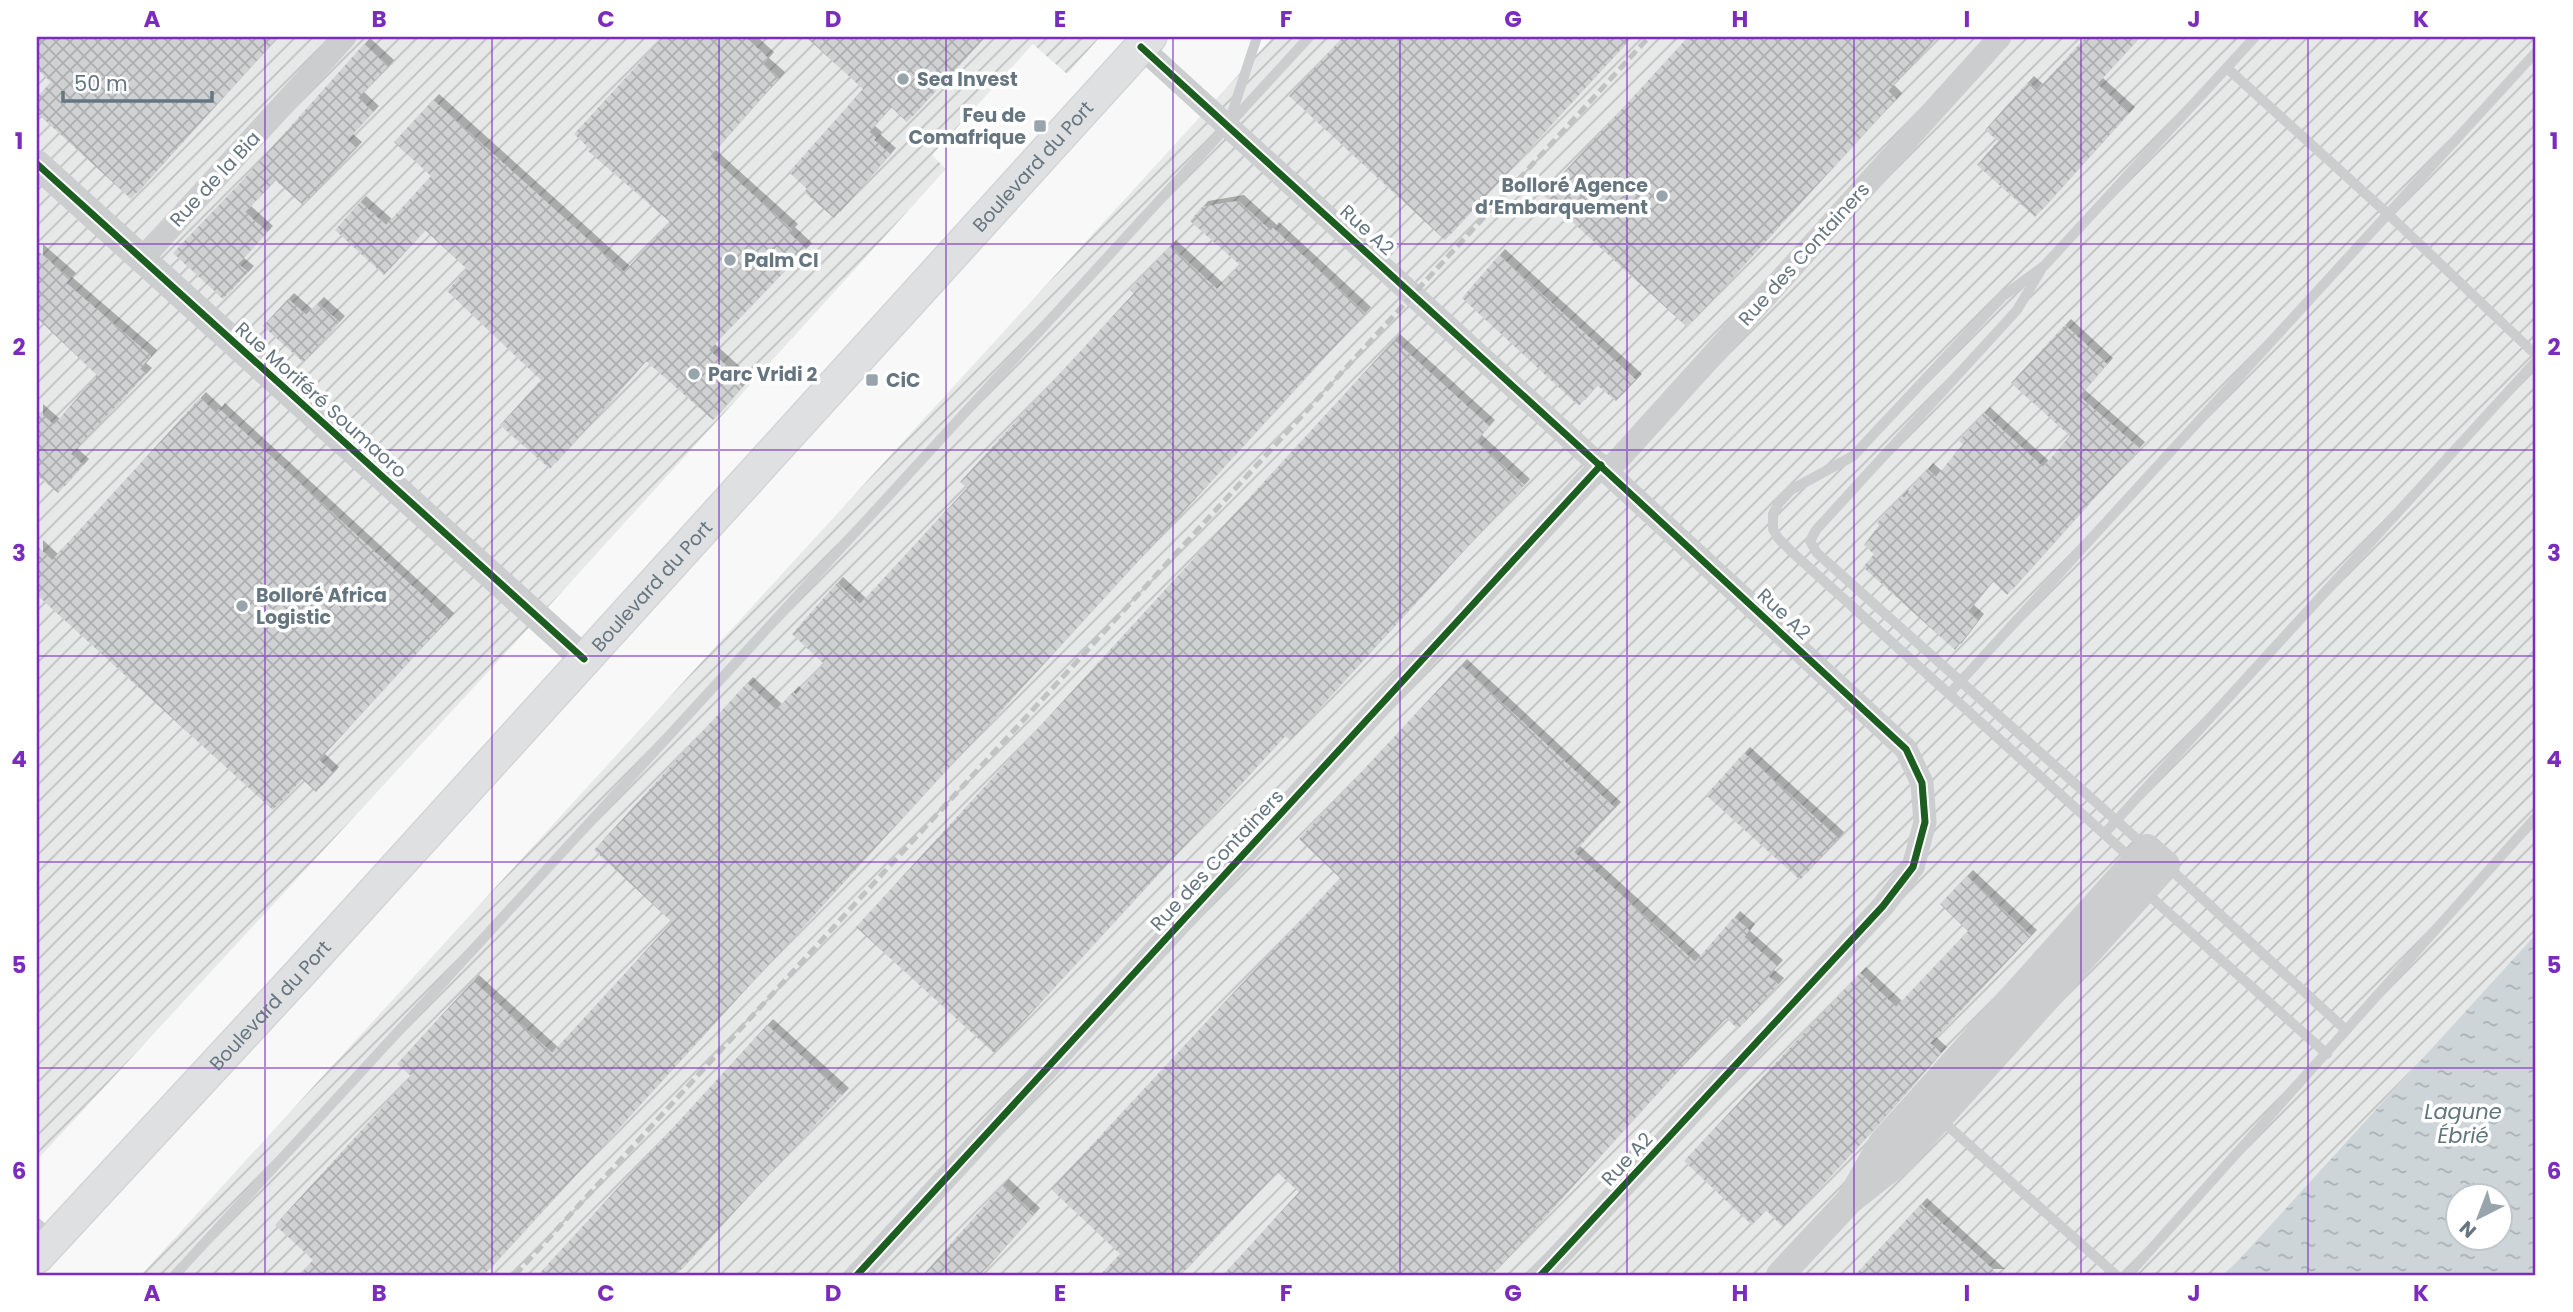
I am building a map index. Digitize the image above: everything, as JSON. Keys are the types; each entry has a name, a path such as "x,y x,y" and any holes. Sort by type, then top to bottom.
{"main road":[{"name":"Boulevard du Port","path":"43,1239 301,972 1146,42"}],"street":[{"name":"Rue de la Bia","path":"142,259 345,37"},
{"name":"Rue des Containers","path":"857,1275 2000,37"},
{"name":"Rue A2","path":"1146,42 1228,125 1604,468 1906,749 1922,783 1925,822 1913,867 1883,906 1541,1275"},
{"name":"Rue Moriféré Soumaoro","path":"37,164 584,659"},
{"path":"1780,1275 1850,1200 1902,1159 1930,1109 2145,870"}],"lane":[{"path":"1228,125 1257,37"},
{"path":"175,1275 1309,37"},
{"path":"2255,37 2045,265 2003,296 1853,456 1791,490 1773,514 1773,528 1778,538 1793,553 2145,870 2346,1030"},
{"path":"1949,694 2536,52"},
{"path":"2227,68 2388,214 2536,355"},
{"path":"2045,265 2017,310 1816,530 1811,541 1817,553 2116,820 2145,870 2327,1054"},
{"path":"2104,834 2536,361"},
{"path":"2128,1275 2536,817"},
{"path":"1930,1109 2116,1275"}],"shaded area":[{"path":"37,37 1100,37 1067,74 1033,44 932,155 946,169 549,606 37,1160"},
{"path":"1273,37 2536,37 2536,934 2225,1275 141,1275"}],"water":[{"name":"Lagune Ébrié","path":"2536,934 2536,1275 2225,1275"}],"building":[{"path":"37,37 278,37 131,199 37,113 37,97 51,82 37,69"},
{"path":"663,37 745,37 768,58 763,64 779,78 710,156 792,230 789,233 806,249 709,350 741,379 737,382 742,387 713,420 646,361 550,469 500,425 541,380 447,291 467,269 425,230 384,275 335,230 360,202 386,225 431,176 394,142 433,100 624,272 670,222 588,151 590,149 574,134"},
{"path":"806,37 985,37 907,122 891,107 869,132 890,154 834,218 804,192 807,189 789,172 863,89"},
{"path":"1343,37 1632,37 1445,240 1289,96"},
{"path":"1688,37 1937,37 1888,91 1896,99 1687,327 1543,195"},
{"path":"2086,37 2140,37 2097,84 2129,113 2035,217 1977,165 1998,141 1985,130 2028,82 2037,90"},
{"path":"364,44 388,66 358,98 373,112 347,140 356,148 303,205 275,180 245,212 267,232 238,264 248,272 223,299 173,253 240,183"},
{"path":"1238,201 1271,231 1273,228 1365,313 484,1275 300,1275 313,1260 275,1225 411,1076 397,1064 473,981 552,1053 672,922 594,850 747,683 776,710 793,692 796,695 824,664 792,634 837,583 860,604 967,488 960,482 1134,293 1130,290 1170,246 1217,289 1240,265 1190,221 1202,207"},
{"path":"37,250 70,279 66,283 151,356 140,369 146,374 71,454 83,465 58,493 37,475 37,410 54,425 97,375 37,318"},
{"path":"1499,255 1636,380 1616,401 1597,385 1579,406 1462,298"},
{"path":"288,299 306,315 318,303 339,322 303,362 263,326"},
{"path":"2065,325 2107,364 2079,396 2139,448 2007,595 1993,581 1968,611 1978,620 1955,650 1863,567 1874,554 1864,545 1879,525 1877,523 1902,496 1904,498 1927,469 1936,477 1963,444 1959,441 1984,413 2043,467 2070,436 2011,383"},
{"path":"1394,340 1489,426 1476,441 1524,485 1290,740 1285,736 994,1053 856,927"},
{"name":"Bolloré Africa Logistic","path":"200,398 216,413 219,409 448,619 319,760 333,773 316,792 302,779 273,810 37,595 37,546 52,560"},
{"path":"1461,665 1615,808 1574,852 1695,962 1734,917 1749,930 1744,937 1777,966 1768,976 1778,984 1738,1029 1726,1018 1492,1275 1223,1275 1299,1192 1277,1172 1181,1275 1100,1275 1120,1254 1051,1189 1340,878 1299,839"},
{"path":"1744,753 1838,838 1800,880 1706,795"},
{"path":"1967,876 2031,936 1930,1043 1941,1053 1783,1227 1766,1210 1752,1225 1684,1161 1860,973 1896,1007 1968,931 1940,904"},
{"path":"767,1025 843,1094 676,1275 538,1275"},
{"path":"1003,1185 1034,1214 980,1275 923,1275"},
{"path":"1921,1204 1999,1275 1855,1275"}],"railway":[{"path":"515,1275 1649,37"}],"cycle path":[{"path":"1141,47 1906,749 1922,783 1925,822 1913,867 1883,906 1541,1275"},
{"path":"37,164 584,659"},
{"path":"857,1275 1601,465"}],"place":[{"name":"Sea Invest","path":"903,79"},
{"name":"Feu de Comafrique","path":"1040,126"},
{"name":"Bolloré Agence d‘Embarquement","path":"1662,196"},
{"name":"Palm CI","path":"730,260"},
{"name":"Parc Vridi 2","path":"694,374"},
{"name":"CiC","path":"872,380"},
{"name":"Bolloré Africa Logistic","path":"242,606"}]}
